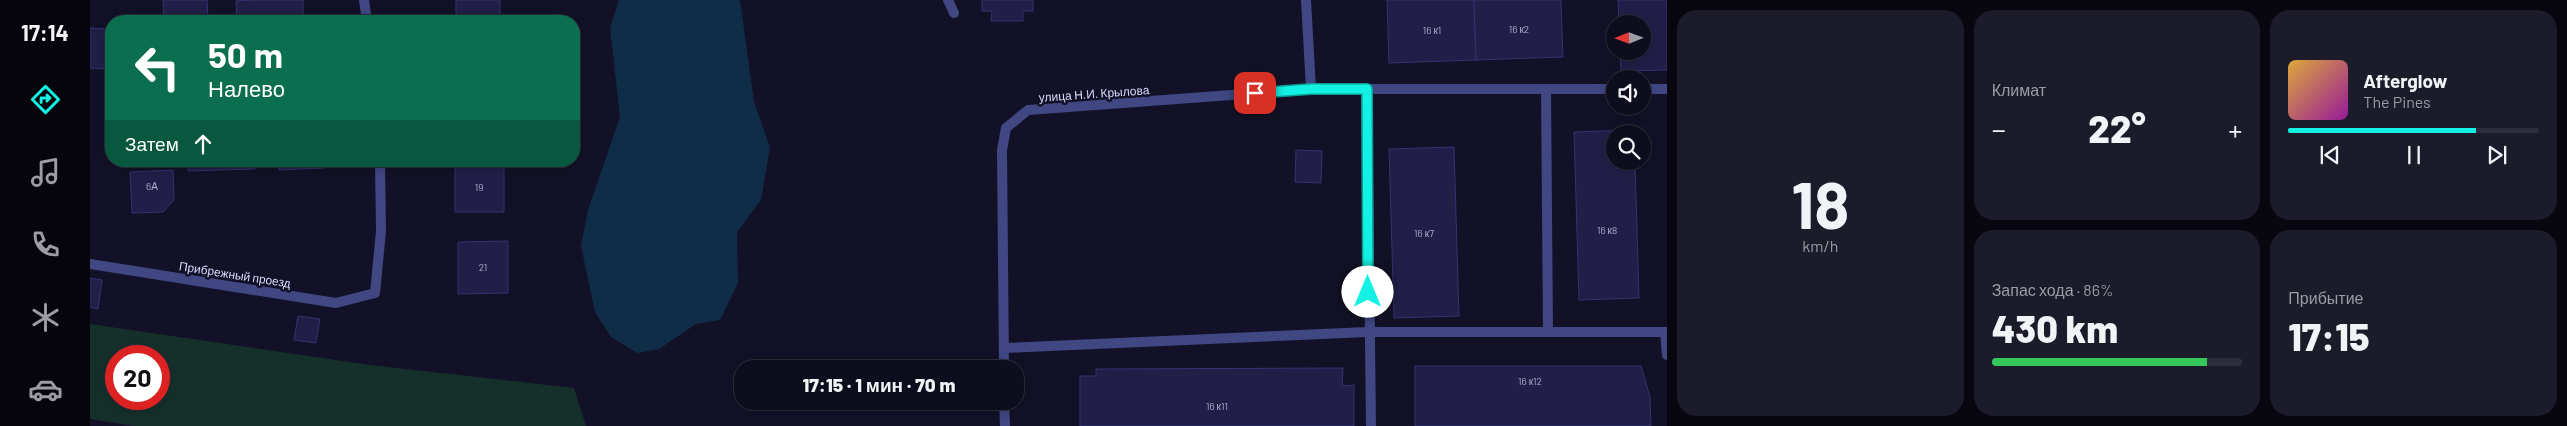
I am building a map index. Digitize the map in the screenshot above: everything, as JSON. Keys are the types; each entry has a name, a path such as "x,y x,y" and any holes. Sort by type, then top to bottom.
{"street":[{"path":"364,0 365,15"},
{"path":"948,0 954,12"},
{"path":"1306,0 1311,89"},
{"name":"улица Н.И. Крылова","path":"1004,360 1002,150 1006,128 1028,110 1311,89 1606,89"},
{"path":"1367,89 1368,332 1372,370 1371,426"},
{"path":"1546,89 1548,332"},
{"path":"1651,89 1667,89"},
{"name":"Прибрежный проезд","path":"90,264 336,303 375,293 381,231 380,167"},
{"path":"1004,348 1368,332 1666,332 1667,355"},
{"path":"1004,410 1005,426"}],"green space":[{"path":"90,324 370,365 574,388 586,426 134,426 90,419"}],"water":[{"path":"619,0 740,0 754,102 770,147 761,200 737,232 738,283 720,320 696,324 659,349 637,353 611,337 595,312 581,246 588,210 620,117 610,28"}],"building":[{"path":"163,0 207,0 208,15 164,15"},
{"path":"303,0 303,15 237,15 236,1"},
{"path":"456,0 500,0 500,15 456,15"},
{"path":"982,0 1033,0 1033,11 1023,11 1023,21 991,21 992,11 982,11"},
{"path":"1387,0 1474,0 1476,60 1389,63"},
{"path":"1474,0 1561,0 1563,57 1476,60"},
{"path":"1618,0 1667,0 1667,70 1621,70 1620,60 1651,60 1651,15 1619,15"},
{"path":"90,28 105,29 105,69 90,68"},
{"path":"1606,131 1606,170 1635,170 1639,298 1579,300 1574,132"},
{"path":"1454,147 1459,316 1394,318 1389,149"},
{"path":"1296,150 1322,151 1321,183 1295,182"},
{"path":"188,167 255,167 255,169 188,171"},
{"path":"279,167 324,167 324,168 279,170"},
{"path":"455,167 504,167 504,212 455,212"},
{"path":"173,170 174,200 163,212 132,213 130,172"},
{"path":"508,241 508,293 458,294 458,242"},
{"path":"90,278 102,280 98,309 90,307"},
{"path":"298,316 320,319 316,343 294,340"},
{"path":"1415,366 1641,366 1650,397 1651,426 1415,426"},
{"path":"1343,368 1342,386 1354,385 1354,426 1080,426 1080,376 1096,376 1096,369"}],"route":[{"path":"1255,93 1311,89 1367,89 1368,292"}]}
